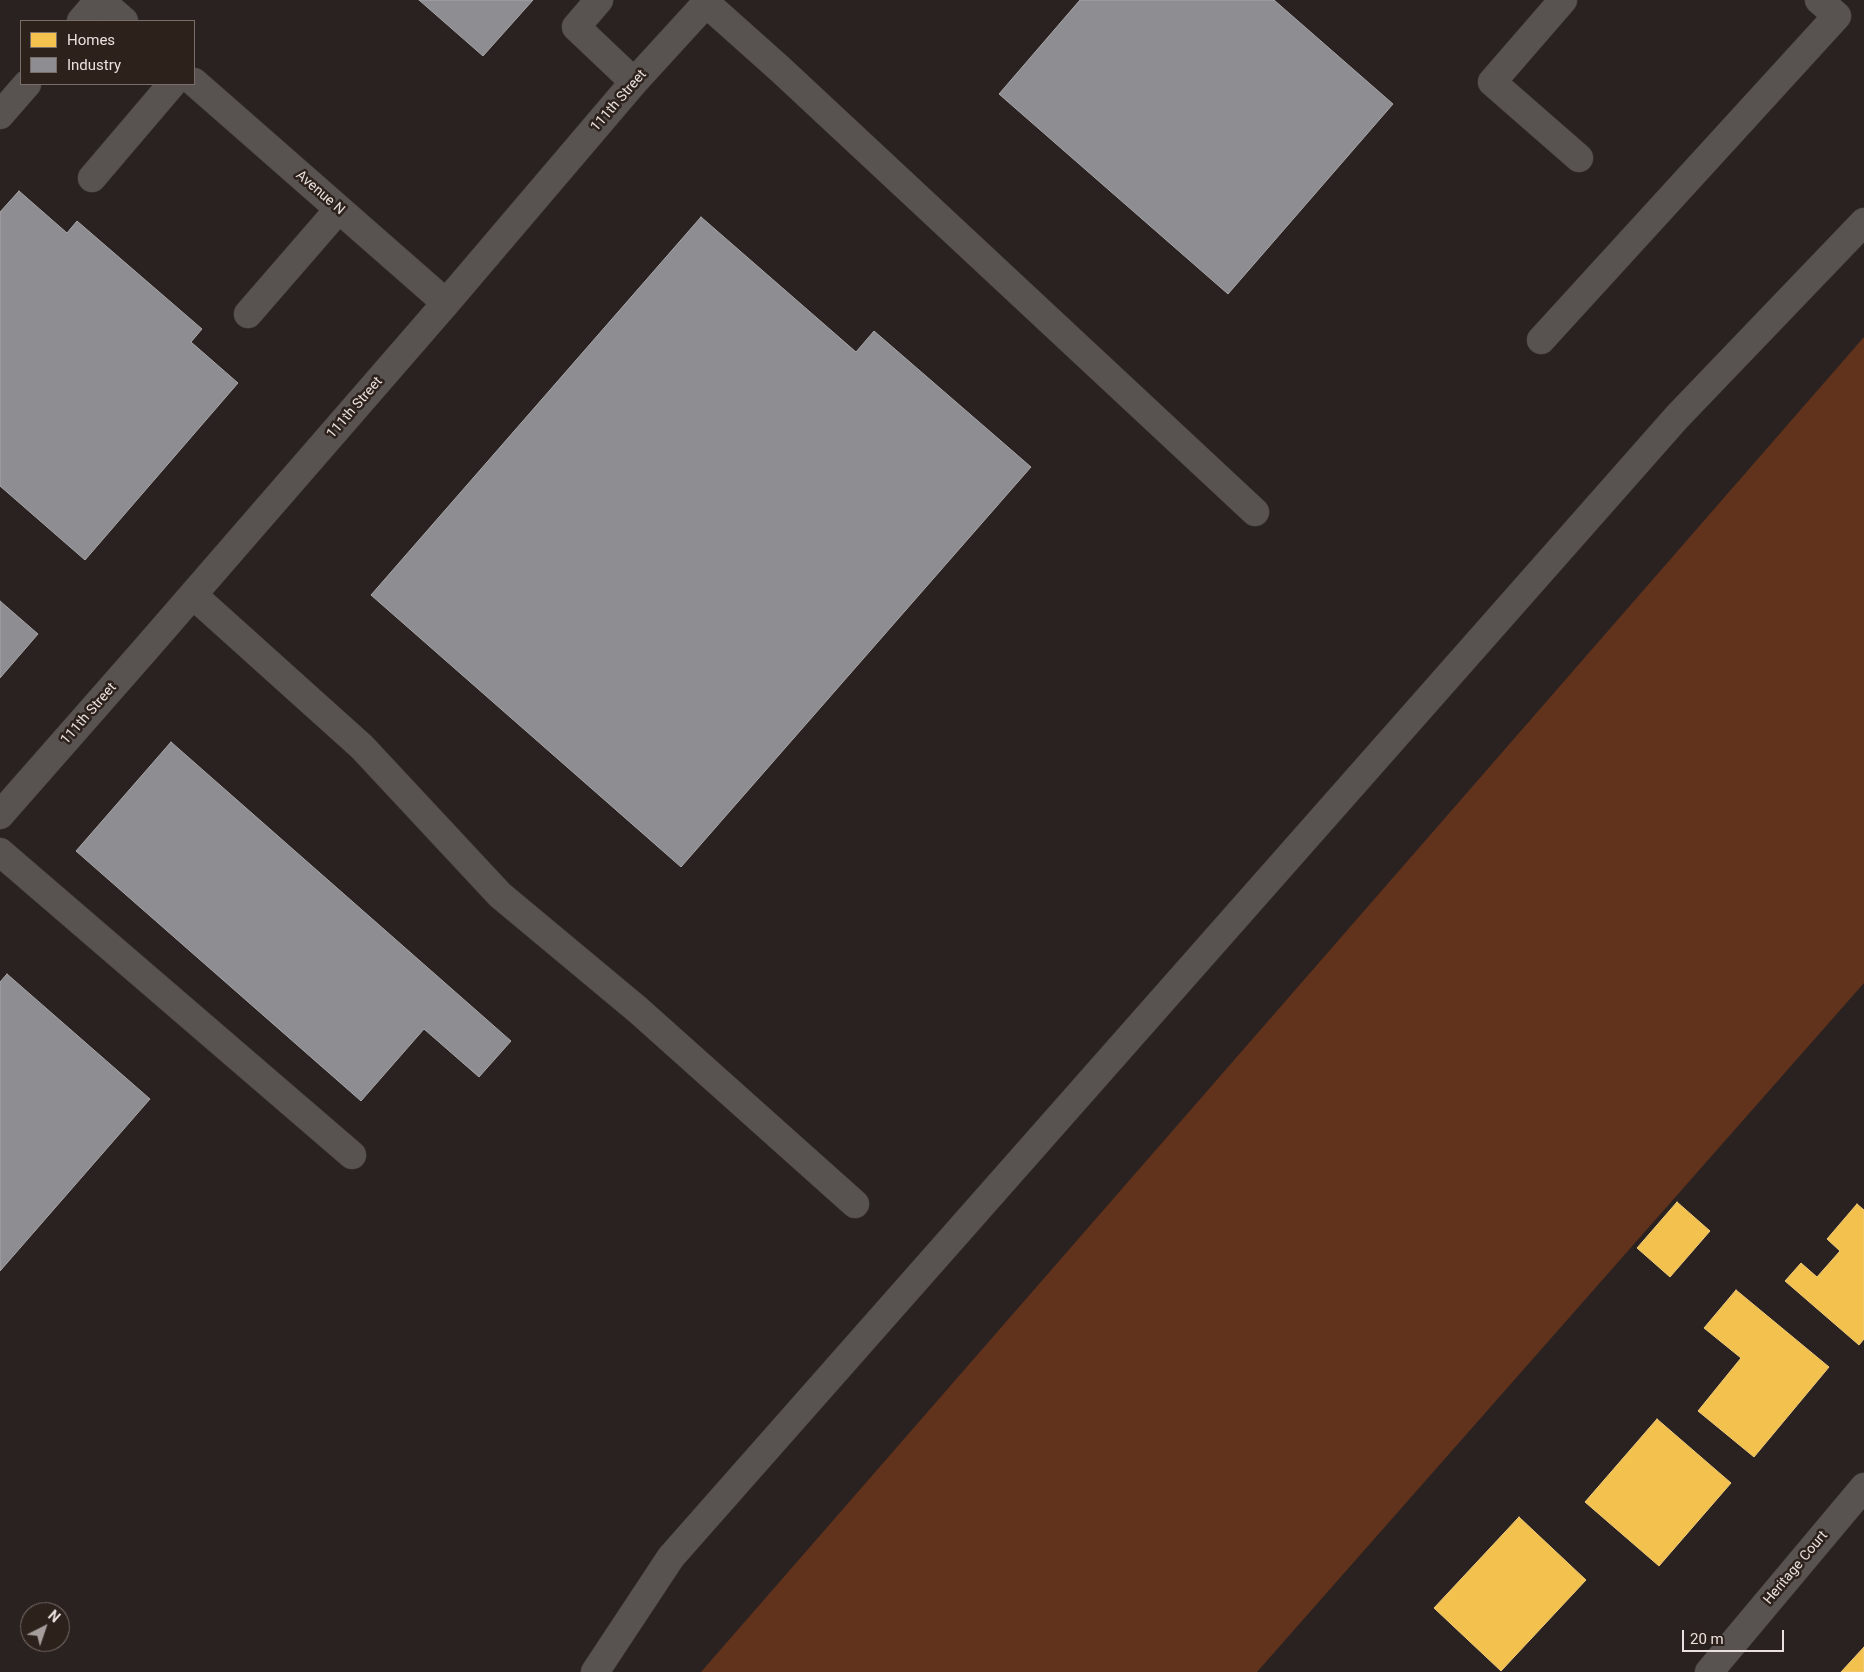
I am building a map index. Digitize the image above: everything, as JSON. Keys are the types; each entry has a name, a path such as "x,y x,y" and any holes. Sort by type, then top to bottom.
{"street":[{"path":"82,20 99,0 123,20"},
{"path":"599,0 576,27 634,82"},
{"path":"1563,0 1492,82 1579,158"},
{"path":"1541,340 1837,16 1820,0"},
{"path":"707,1 1255,512"},
{"name":"111th Street","path":"0,815 446,303 634,82 707,1"},
{"name":"Avenue N","path":"195,83 446,303"},
{"path":"0,115 26,85"},
{"path":"92,178 171,85"},
{"path":"248,314 339,209"},
{"path":"596,1672 671,1557 1677,417 1864,222"},
{"path":"193,595 362,747 500,895 638,1010 855,1204"},
{"path":"0,852 352,1155"},
{"name":"Heritage Court","path":"1709,1672 1864,1487"}],"shaded area":[{"path":"1864,337 1864,983 1257,1672 701,1672"}],"building: Homes":[{"path":"1677,1202 1710,1231 1670,1277 1637,1248"},
{"path":"1857,1204 1864,1210 1864,1339 1859,1345 1785,1281 1801,1263 1817,1277 1840,1251 1827,1239"},
{"path":"1736,1290 1829,1367 1754,1457 1698,1411 1741,1358 1704,1328"},
{"path":"1657,1419 1731,1483 1659,1566 1585,1502"},
{"path":"1519,1517 1586,1580 1501,1671 1434,1608"},
{"path":"1864,1647 1864,1672 1841,1672"}],"building: Industry":[{"path":"419,0 533,0 483,56"},
{"path":"1080,0 1274,0 1393,104 1228,294 999,94"},
{"path":"19,191 67,233 77,221 202,329 191,342 238,383 85,560 0,486 0,212"},
{"path":"701,217 856,352 874,331 1031,467 681,867 371,595"},
{"path":"0,601 38,634 0,678"},
{"path":"171,742 511,1041 479,1077 424,1029 361,1101 76,851"},
{"path":"7,974 150,1099 0,1271 0,982"}]}
